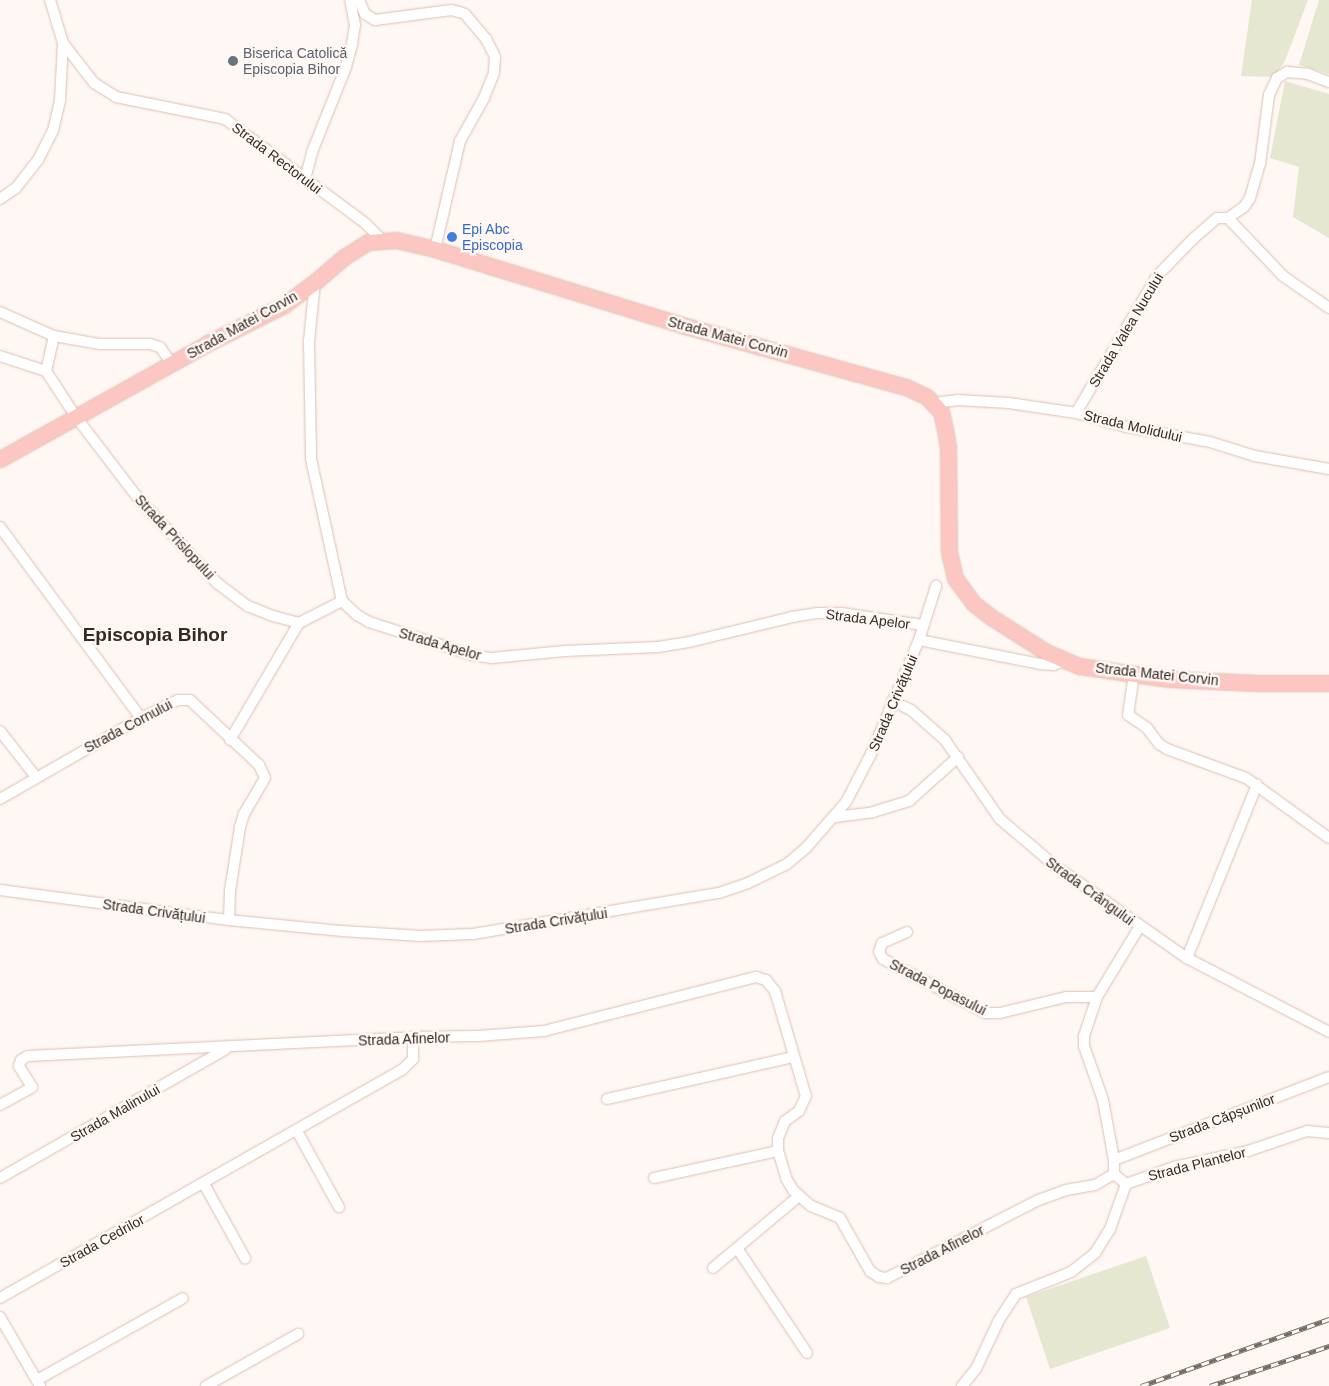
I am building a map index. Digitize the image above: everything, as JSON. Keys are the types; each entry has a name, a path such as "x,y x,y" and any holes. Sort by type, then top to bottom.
{"main road":[{"name":"Strada Matei Corvin","path":"0,459 284,304 315,282 344,257 368,242 396,240 436,249 682,325 906,387 927,397 941,412 948,447 949,552 955,578 968,598 991,617 1046,652 1065,661 1134,674 1257,683 1329,683"}],"street":[{"path":"0,199 16,188 38,160 53,131 60,100 62,44 50,0"},
{"path":"305,179 312,152 346,67 352,44 355,25 350,0"},
{"path":"359,0 365,14 375,20 451,10 465,14 486,39 495,57 494,73 484,98 460,141 436,249"},
{"name":"Strada Rectorului","path":"62,44 94,84 116,97 225,119 365,223 382,240"},
{"name":"Strada Valea Nucului","path":"1076,413 1157,276 1188,243 1217,218 1228,218 1244,207 1250,198 1260,164 1269,95 1277,78 1287,72 1308,74 1329,82"},
{"path":"1228,218 1283,276 1329,308"},
{"path":"230,740 299,623 342,600 311,459 309,341 315,282"},
{"path":"0,312 54,336 100,344 150,344 160,347 172,364"},
{"path":"0,356 46,371 54,336"},
{"name":"Strada Prislopului","path":"46,371 76,417 138,498 217,583 248,606 273,616 299,623"},
{"name":"Strada Molidului","path":"934,403 957,400 1009,403 1076,413 1127,427 1210,442 1255,456 1329,469"},
{"path":"0,528 141,718"},
{"name":"Strada Crivățului","path":"0,890 229,920 395,935 473,934 691,899 748,884 787,864 806,848 846,802 871,754 892,700 919,640 936,586"},
{"name":"Strada Apelor","path":"342,600 356,614 382,628 472,655 492,658 566,651 658,647 690,642 792,617 818,613 842,613 923,625"},
{"name":"Strada Apelor","path":"919,640 1040,664 1053,665 1065,661"},
{"path":"1134,674 1128,715 1147,728 1159,744 1167,750 1236,773 1257,785 1329,838"},
{"name":"Strada Cornului","path":"0,799 141,718 185,699 197,706 230,740 259,765 265,778 244,814 240,827 230,891 229,920"},
{"name":"Strada Crângului","path":"892,700 911,710 930,725 958,757 991,807 1014,832 1054,865 1187,958 1329,1032"},
{"path":"0,731 36,777"},
{"path":"835,816 872,812 909,801 958,757"},
{"path":"1187,958 1257,785"},
{"path":"962,1386 976,1369 999,1320 1016,1294 1071,1272 1095,1253 1110,1228 1126,1184 1114,1174 1114,1160 1103,1100 1084,1046 1084,1036 1097,997 1140,926"},
{"name":"Strada Popasului","path":"907,932 882,943 879,952 883,959 985,1013 1000,1013 1066,998 1097,997"},
{"name":"Strada Afinelor","path":"0,1105 32,1087 18,1066 21,1060 28,1056 230,1048 413,1037 478,1036 544,1031 756,978 766,980 775,991 792,1058 806,1096 798,1111 785,1120 781,1128 778,1151 786,1178 799,1196 811,1206 840,1218 870,1271 879,1277 887,1278 1036,1201 1066,1190 1095,1185 1114,1174"},
{"name":"Strada Cedrilor","path":"0,1298 297,1131 408,1065 412,1059 413,1037"},
{"name":"Strada Malinului","path":"0,1178 230,1048"},
{"path":"607,1099 792,1058"},
{"name":"Strada Căpșunilor","path":"1114,1160 1329,1077"},
{"name":"Strada Plantelor","path":"1126,1184 1174,1167 1248,1151 1307,1132 1318,1130 1329,1133"},
{"path":"297,1131 339,1207"},
{"path":"654,1178 778,1151"},
{"path":"204,1184 245,1258"},
{"path":"713,1268 799,1196"},
{"path":"737,1248 807,1352"},
{"path":"0,1317 38,1383 183,1298"},
{"path":"206,1386 298,1334"}],"green space":[{"path":"1252,0 1308,0 1285,61 1274,77 1241,76"},
{"path":"1319,0 1329,0 1329,74 1299,65"},
{"path":"1285,81 1329,94 1329,238 1293,217 1299,167 1270,158"},
{"path":"1146,1256 1170,1328 1050,1369 1026,1297"}],"railway":[{"path":"1141,1386 1329,1319"},
{"path":"1210,1386 1329,1346"}],"place":[{"name":"Biserica Catolică Episcopia Bihor","path":"233,61"},
{"name":"Epi Abc Episcopia","path":"452,237"}],"district":[{"name":"Episcopia Bihor","path":"155,635"}]}
